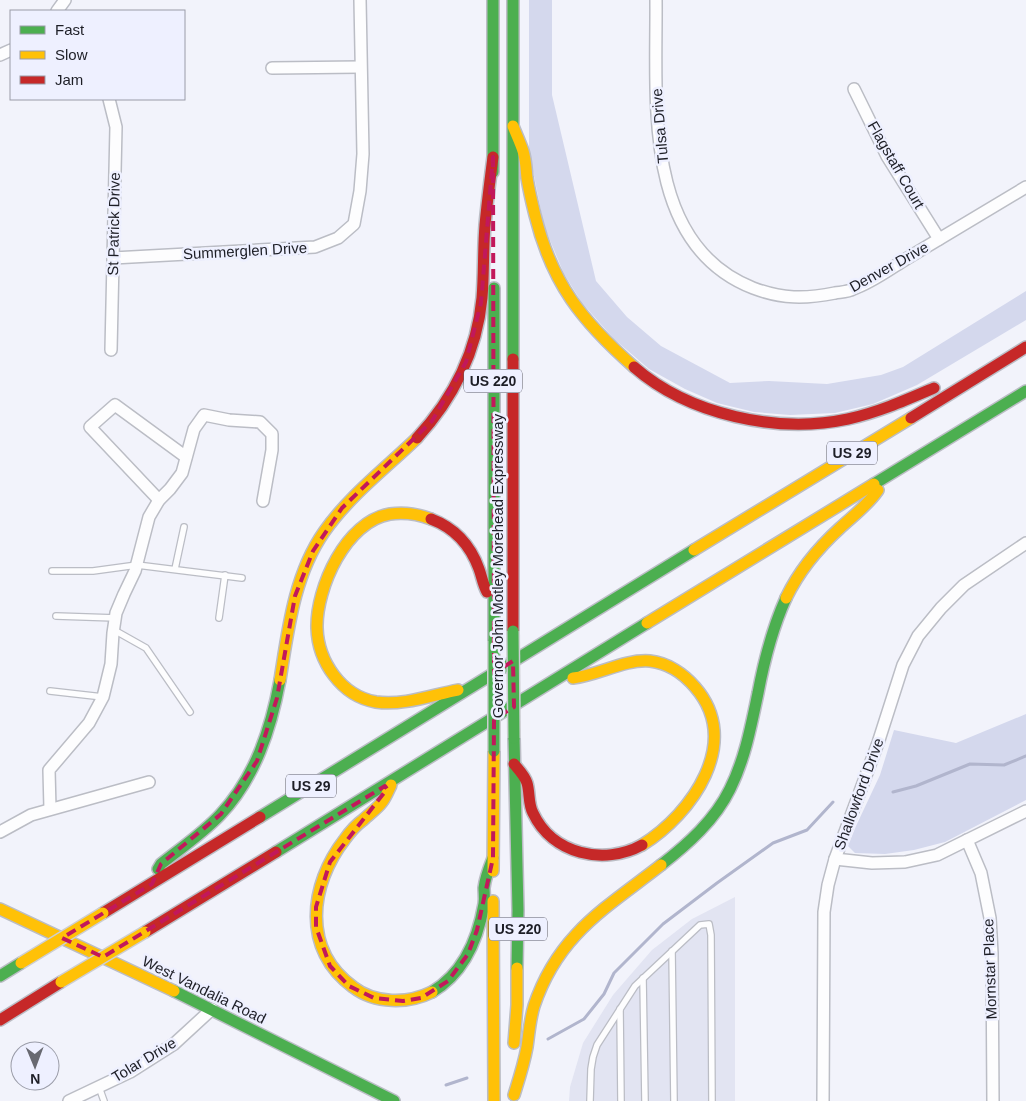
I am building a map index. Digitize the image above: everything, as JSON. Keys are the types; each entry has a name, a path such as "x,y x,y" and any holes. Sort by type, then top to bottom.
{"main road":[{"name":"Governor John Motley Morehead Expressway","path":"493,0 494,1101"},
{"name":"Governor John Motley Morehead Expressway","path":"513,0 513,632 518,910 514,1098"},
{"path":"513,126 523,152 536,220 552,266 564,287 593,329 611,348 641,373 670,392 692,403 717,412 761,422 788,424 842,421 862,416 912,400 940,385"},
{"path":"152,884 161,864 198,836 221,814 243,786 257,761 270,728 277,698 295,596 306,566 326,529 342,508 432,421 456,383 466,362 481,303 485,225 493,157"},
{"path":"1013,342 1026,338"},
{"name":"US 29","path":"0,976 1026,347"},
{"name":"US 29","path":"0,1020 392,782 1026,391"},
{"path":"514,1098 525,1056 534,1006 548,975 563,950 584,925 671,857 701,831 719,808 730,791 743,762 771,636 795,580 815,553 841,527 871,502 884,479"},
{"path":"470,688 406,701 384,702 365,699 350,691 336,679 321,651 317,628 319,606 327,578 340,551 354,533 369,522 388,514 415,513 441,522 461,537 477,563 482,581 494,604"},
{"path":"514,764 526,781 532,810 538,823 564,847 580,853 608,855 629,850 650,841 694,798 713,759 715,731 706,701 692,683 676,669 652,661 626,662 587,677 561,678"},
{"path":"392,782 382,804 358,823 341,844 322,878 316,907 316,927 323,953 338,976 349,986 362,994 374,998 403,1001 421,998 434,992 448,981 459,969 468,954 477,930 484,901 484,884 493,858"},
{"name":"West Vandalia Road","path":"0,909 212,1010 394,1101"}],"street":[{"name":"Summerglen Drive","path":"114,258 315,247 338,238 354,224 360,192 362,154 360,0"},
{"name":"Tulsa Drive","path":"656,0 658,143 668,190 679,218 693,242 713,265 740,283"},
{"path":"272,68 360,67"},
{"name":"Flagstaff Court","path":"854,89 887,156 939,239"},
{"name":"St Patrick Drive","path":"109,100 116,127 111,350"},
{"name":"Denver Drive","path":"740,283 768,294 799,299 854,289 1026,187"},
{"path":"159,500 90,427 115,405 186,457"},
{"path":"50,809 49,770 89,723 103,697 111,664 116,618 137,565 149,517 159,500 182,473 194,429 204,415 229,420 260,422 272,434 272,450 263,501"},
{"name":"Shallowford Drive","path":"823,1101 824,912 828,884 835,859 878,743 903,665 918,636 941,608 964,585 1026,543"},
{"path":"0,832 31,816 50,809 149,782"},
{"path":"835,859 872,863 904,862 937,855 1026,810"},
{"name":"Mornstar Place","path":"967,840 981,873 990,918 993,1101"},
{"name":"Tolar Drive","path":"69,1101 130,1072 174,1044 212,1010"}],"lane":[{"path":"175,569 184,527"},
{"path":"52,571 93,571 137,565 242,578"},
{"path":"219,618 225,576"},
{"path":"56,616 116,618"},
{"path":"114,630 146,648 190,712"},
{"path":"50,691 103,697"},
{"path":"590,1101 591,1069 597,1045 635,986 700,925 709,924 711,935 712,1101"},
{"path":"672,951 674,1101"},
{"path":"643,978 645,1101"},
{"path":"620,1009 621,1101"},
{"path":"99,1087 104,1101"}],"highlighted area":[{"path":"493,157 494,673 513,661 514,707 494,719 493,858 477,930 468,954 448,981 421,998 403,1001 374,998 349,986 330,966 316,927 316,907 330,862 387,789 385,786 103,957 62,938 152,884 161,864 221,814 257,761 277,698 295,596 313,551 342,508 432,421 466,362 481,303"}],"shaded area":[{"path":"529,0 552,0 552,95 596,281 627,317 661,346 730,383 769,381 827,384 881,375 903,367 1026,291 1026,320 917,385 873,404 835,413 790,415 754,412 717,403 685,389 649,369 614,339 582,303 564,274 544,226 529,151"},
{"path":"1026,714 1026,800 945,842 914,850 885,854 855,853 848,846 880,775 894,730 956,743"},
{"path":"735,897 735,1101 569,1101 570,1087 583,1043 613,995 652,950 692,919"}],"waterway":[{"path":"893,792 916,786 970,764 1004,765 1026,756"},
{"path":"548,1039 584,1019 604,994 614,973 663,924 773,843 807,830 833,802"},
{"path":"446,1085 467,1078"}],"traffic: fast":[{"path":"493,0 493,172"},
{"path":"513,0 513,359"},
{"path":"494,288 494,641"},
{"path":"874,484 1026,391"},
{"path":"260,817 694,550"},
{"path":"661,865 700,831 717,811 730,789 744,754 769,645 786,598"},
{"path":"276,852 647,623"},
{"path":"513,631 514,738"},
{"path":"494,641 494,751"},
{"path":"158,869 161,864 213,822 232,801 243,785 260,752 272,717 280,680"},
{"path":"514,738 518,910 517,968"},
{"path":"432,992 453,975 468,954 478,930 484,904 485,880 493,858"},
{"path":"0,976 21,963"},
{"path":"174,991 394,1101"}],"traffic: slow":[{"path":"513,126 524,154 527,178 542,239 560,281 584,317 634,367"},
{"path":"694,550 911,418"},
{"path":"280,680 294,603 306,566 314,549 324,532 345,506 417,438"},
{"path":"647,623 874,484"},
{"path":"786,598 803,569 817,552 878,490"},
{"path":"431,519 411,514 390,514 374,519 360,529 347,543 328,576 318,612 318,640 327,664 334,675 352,693 363,698 376,702 397,703 458,690"},
{"path":"573,678 631,662 657,662 675,670 686,678 695,687 709,708 714,731 713,753 705,775 693,796 678,815 661,832 642,845"},
{"path":"493,871 494,751"},
{"path":"391,785 380,805 353,829 333,857 324,876 318,896 316,916 319,936 325,955 337,972 362,993 381,999 402,1000 413,999 432,992"},
{"path":"514,1095 526,1053 534,1006 544,981 556,960 570,941 586,925 661,865"},
{"path":"493,901 494,1101"},
{"path":"0,909 174,991"},
{"path":"21,963 103,913"},
{"path":"61,982 145,932"},
{"path":"514,1043 517,968"}],"traffic: jam":[{"path":"417,438 442,407 452,391 469,355 475,337 482,298 485,225 493,157"},
{"path":"911,418 1026,347"},
{"path":"513,359 513,631"},
{"path":"634,367 656,384 707,409 735,417 764,422 793,424 821,423 848,419 871,413 934,388"},
{"path":"431,519 447,527 461,538 475,560 487,592"},
{"path":"514,764 526,780 531,810 542,827 566,847 596,855 612,855 642,845"},
{"path":"103,913 260,817"},
{"path":"145,932 276,852"},
{"path":"0,1020 61,982"}]}
